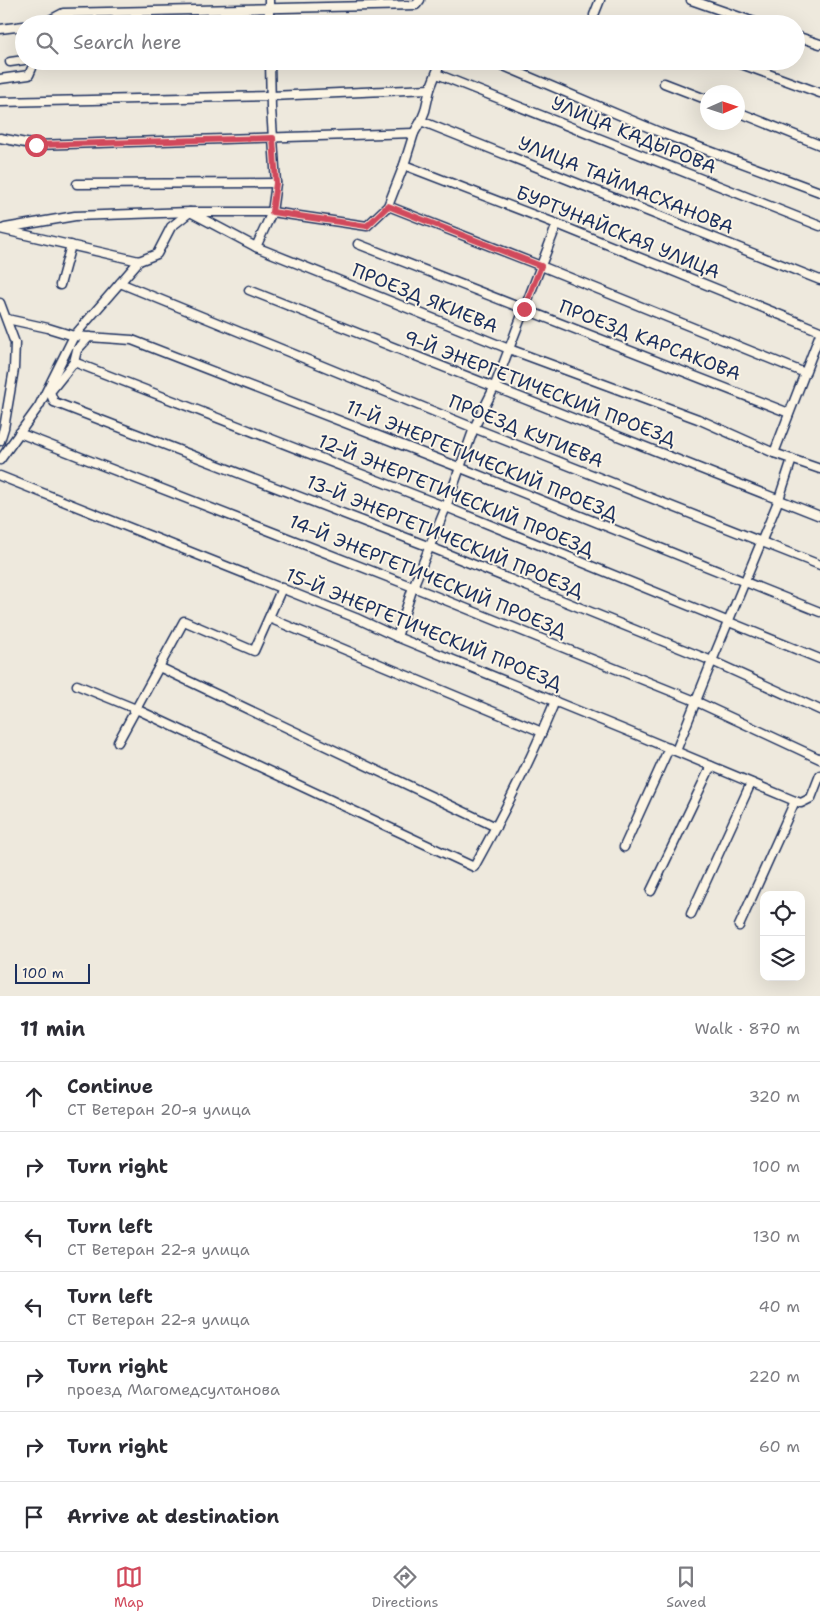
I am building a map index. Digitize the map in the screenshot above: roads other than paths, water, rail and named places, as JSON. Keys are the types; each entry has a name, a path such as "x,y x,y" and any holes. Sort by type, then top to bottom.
{"street":[{"path":"268,0 269,15"},
{"path":"594,15 600,0"},
{"path":"692,0 734,15"},
{"path":"61,15 269,9 418,2"},
{"path":"0,29 15,27"},
{"path":"805,39 820,44"},
{"path":"10,62 15,61"},
{"path":"0,79 29,75 31,70"},
{"path":"256,247 272,212 276,183 270,70"},
{"path":"0,229 75,216 190,212 272,212 367,226 388,206 414,133 421,121 430,88 438,70"},
{"path":"513,70 664,134 820,192"},
{"path":"757,70 820,93"},
{"name":"УЛИЦА КАДЫРОВА","path":"437,74 820,226"},
{"path":"664,83 700,97"},
{"path":"0,102 271,96 430,88"},
{"path":"745,115 820,145"},
{"name":"УЛИЦА ТАЙМАСХАНОВА","path":"421,121 820,280"},
{"path":"0,138 36,145 414,133"},
{"name":"БУРТУНАЙСКАЯ УЛИЦА","path":"404,165 557,224 820,333"},
{"path":"76,184 276,183"},
{"path":"388,206 805,373"},
{"path":"39,406 74,336 139,261 157,254 171,227 190,212"},
{"name":"ПРОЕЗД ЯКИЕВА","path":"190,212 256,247 509,349 698,419 774,453 820,469"},
{"path":"397,636 413,587 446,508 474,428 494,388 557,224"},
{"path":"0,229 139,261"},
{"name":"ПРОЕЗД КАРСАКОВА","path":"358,244 789,413"},
{"path":"60,285 71,245"},
{"name":"ПРОЕЗД КУГИЕВА","path":"120,283 474,428 820,565"},
{"name":"9-Й ЭНЕРГЕТИЧЕСКИЙ ПРОЕЗД","path":"249,290 820,516"},
{"path":"0,303 15,342 4,428 0,441"},
{"name":"11-Й ЭНЕРГЕТИЧЕСКИЙ ПРОЕЗД","path":"7,320 48,328 74,336 132,340 461,468 820,612"},
{"path":"774,453 820,333"},
{"path":"0,460 50,392 77,363 77,350 89,337"},
{"name":"12-Й ЭНЕРГЕТИЧЕСКИЙ ПРОЕЗД","path":"77,363 446,508 820,659"},
{"name":"13-Й ЭНЕРГЕТИЧЕСКИЙ ПРОЕЗД","path":"50,392 54,402 430,547 712,660 820,710"},
{"name":"14-Й ЭНЕРГЕТИЧЕСКИЙ ПРОЕЗД","path":"19,434 413,587 696,701 820,759"},
{"path":"624,847 696,701 779,499 792,459"},
{"name":"15-Й ЭНЕРГЕТИЧЕСКИЙ ПРОЕЗД","path":"0,476 356,618 795,801"},
{"path":"118,742 184,621 254,651 282,588"},
{"path":"269,618 542,732"},
{"path":"159,667 496,827"},
{"path":"77,685 136,709 474,867 496,827 555,701"},
{"path":"650,891 711,766"},
{"path":"739,926 795,801 800,803 811,798 820,775"},
{"path":"691,914 751,783"}]}
